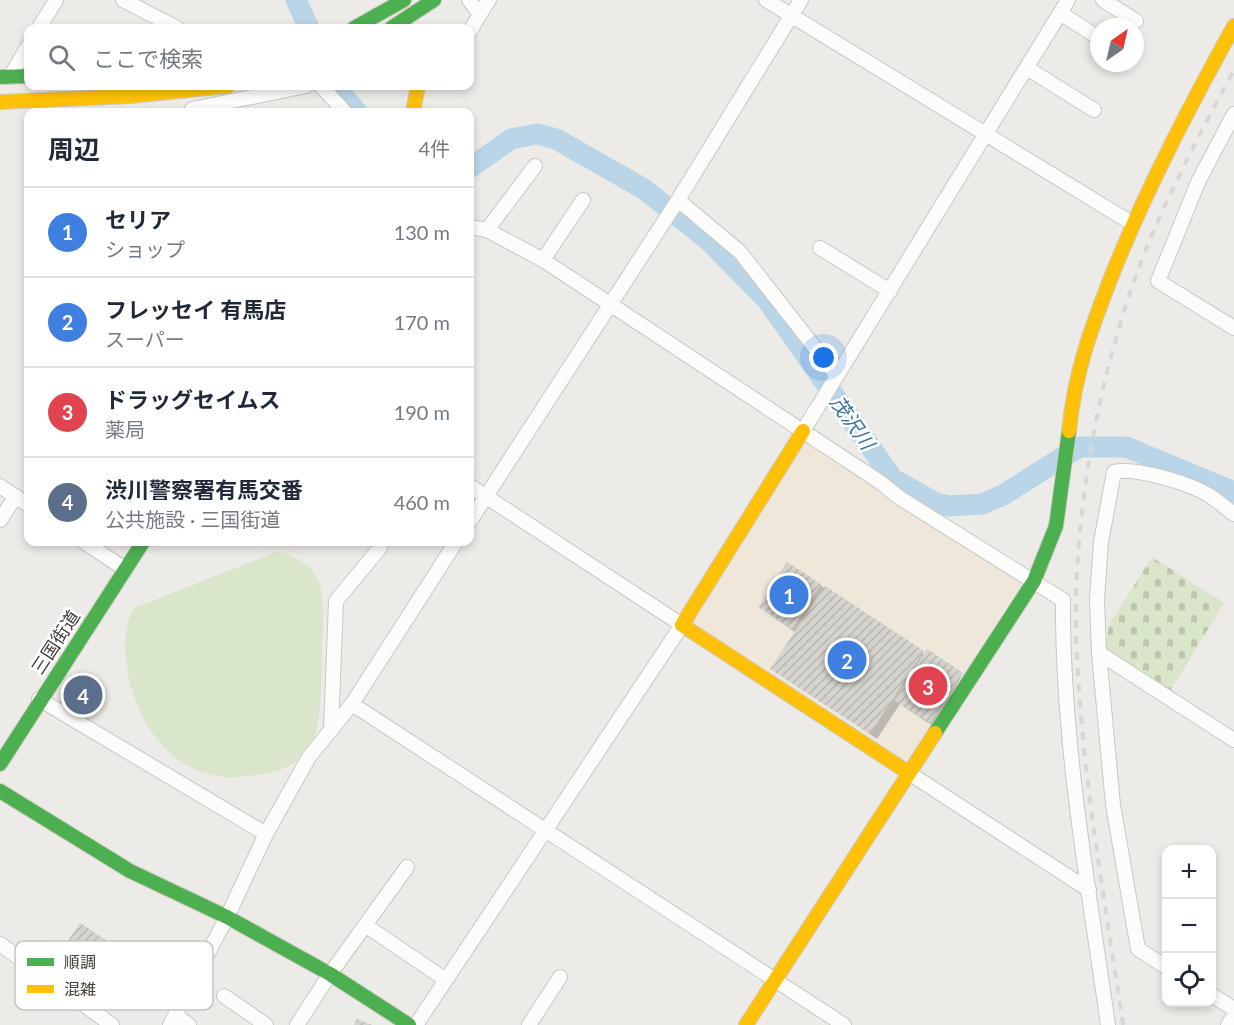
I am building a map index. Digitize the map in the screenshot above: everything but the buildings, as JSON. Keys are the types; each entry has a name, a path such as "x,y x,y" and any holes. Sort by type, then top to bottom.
{"street":[{"path":"41,24 56,0"},
{"path":"123,0 169,24"},
{"path":"372,0 390,24"},
{"path":"361,24 404,0"},
{"path":"399,24 434,0"},
{"path":"468,0 480,14"},
{"path":"474,24 489,0"},
{"path":"766,0 1133,224"},
{"path":"474,514 611,305 801,0"},
{"path":"416,1025 682,625 1068,0"},
{"path":"1103,0 1131,18"},
{"path":"1060,13 1090,32"},
{"path":"746,1025 1034,581 1056,526 1078,364 1133,224 1175,134 1234,26"},
{"path":"5,77 24,51"},
{"path":"1027,68 1094,110"},
{"path":"5,77 24,76"},
{"path":"0,102 130,96 189,90"},
{"path":"197,108 286,90"},
{"path":"325,90 341,108"},
{"path":"414,108 417,90"},
{"path":"1234,114 1199,180 1158,281 1234,328"},
{"path":"487,230 534,166"},
{"path":"543,260 583,200"},
{"path":"677,201 740,252 837,376"},
{"path":"474,228 487,230 543,260 803,431 900,498 1063,600 1063,664 1089,890 1108,1025"},
{"path":"820,248 890,291"},
{"path":"1162,964 1138,949 1113,805 1099,654 1097,598 1101,542 1114,472 1125,469 1193,487 1234,514"},
{"path":"0,486 24,502"},
{"path":"474,489 1089,890"},
{"path":"0,520 16,496"},
{"path":"90,546 125,569"},
{"name":"三国街道","path":"0,764 39,699 139,546"},
{"path":"331,730 336,601 380,546"},
{"path":"213,943 266,834 309,757 352,704 453,546"},
{"path":"1099,654 1234,740"},
{"path":"39,699 266,834"},
{"path":"352,704 844,1025"},
{"path":"0,791 130,871 227,917 330,974 409,1025"},
{"path":"297,1025 330,974 407,867"},
{"path":"365,925 446,980"},
{"path":"0,944 15,955"},
{"path":"529,1025 560,977"},
{"path":"224,996 266,1025"},
{"path":"1216,998 1234,1009"},
{"path":"91,1010 112,1025"},
{"path":"1228,1025 1234,1016"},
{"path":"172,1020 189,1025"}],"shaded area":[{"path":"804,436 1023,579 904,767 688,625"}],"green space":[{"path":"276,552 302,562 310,569 316,577 323,598 322,669 316,733 302,757 272,773 231,778 204,773 172,755 148,727 139,710 128,674 126,657 125,640 130,616 134,608"},
{"path":"1152,557 1224,603 1169,693 1105,652 1109,625"}],"waterway":[{"name":"茂沢川","path":"296,0 307,24"},
{"name":"茂沢川","path":"338,90 354,108"},
{"name":"茂沢川","path":"474,165 511,139 537,134 556,139 644,189 708,240 767,300 893,479 934,502 948,506 982,504 1003,495 1079,447 1126,447 1234,492"}],"railway":[{"path":"1123,1025 1093,826 1082,726 1076,626 1080,530 1086,480 1105,379 1133,283 1169,196 1234,70"}],"traffic: fast":[{"path":"361,24 404,0"},
{"path":"397,24 434,0"},
{"path":"0,77 24,76"},
{"path":"935,733 1034,581 1056,526 1069,431"},
{"path":"0,764 140,546"},
{"path":"0,791 130,871 227,917 330,974 409,1025"}],"traffic: slow":[{"path":"1069,431 1080,367 1116,265 1172,144 1234,26"},
{"path":"0,102 130,96 189,90"},
{"path":"414,108 417,90"},
{"path":"803,431 682,625 909,773"},
{"path":"746,1025 935,733"}],"place":[{"name":"セリア","path":"789,595"},
{"name":"フレッセイ 有馬店","path":"847,660"},
{"name":"ドラッグセイムス","path":"928,686"},
{"name":"渋川警察署有馬交番","path":"83,695"}]}
